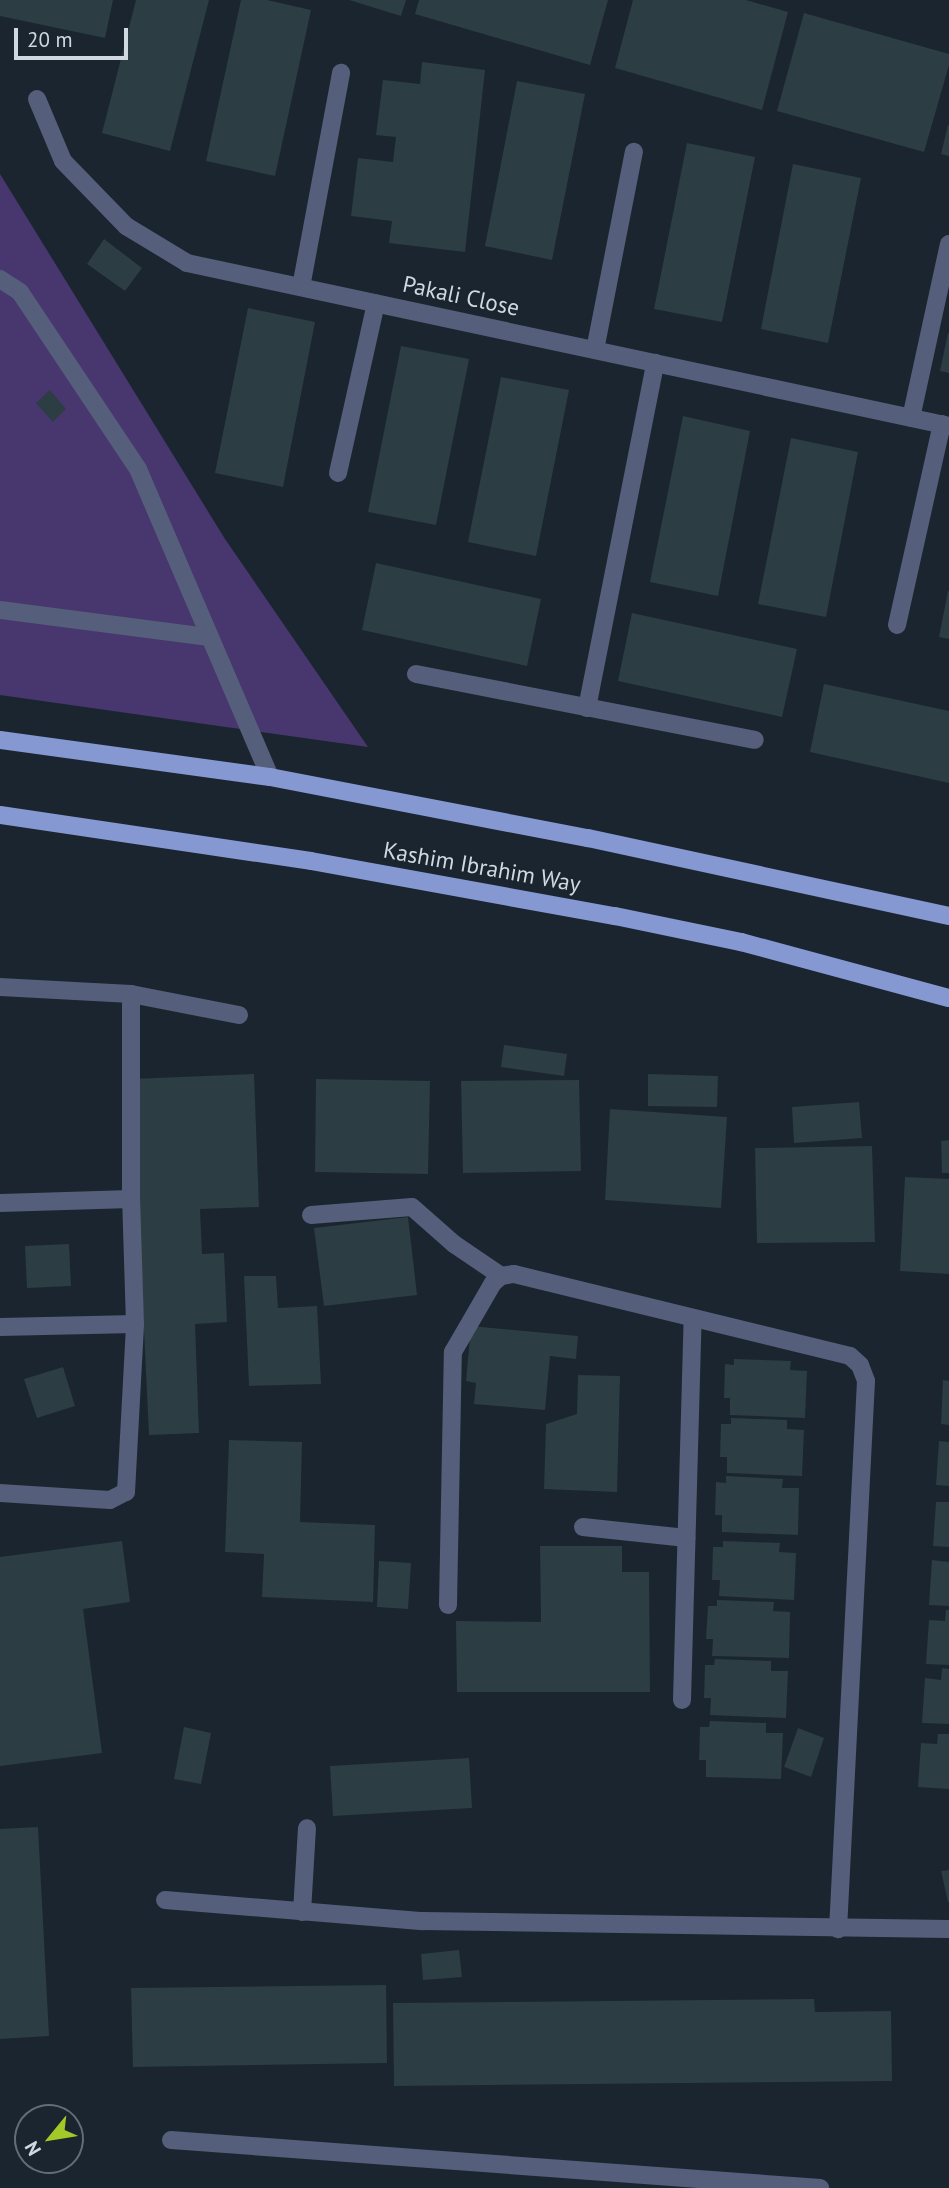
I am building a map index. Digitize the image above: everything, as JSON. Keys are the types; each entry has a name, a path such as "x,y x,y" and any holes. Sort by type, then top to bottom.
{"main road":[{"name":"Kashim Ibrahim Way","path":"0,740 270,777 588,838 949,916"},
{"name":"Kashim Ibrahim Way","path":"0,815 311,861 615,916 741,942 949,998"}],"street":[{"path":"301,288 341,74"},
{"name":"Pakali Close","path":"37,99 63,161 126,226 187,263 946,425"},
{"path":"595,350 635,152"},
{"path":"911,418 949,244"},
{"path":"0,279 20,292 138,469 207,637 270,777"},
{"path":"338,473 376,303"},
{"path":"587,708 655,363"},
{"path":"897,625 946,425"},
{"path":"0,610 207,637"},
{"path":"416,674 755,740"},
{"path":"0,987 131,994 239,1015"},
{"path":"0,1493 110,1500 126,1492 135,1324 131,1199 131,994"},
{"path":"0,1203 131,1199"},
{"path":"311,1215 412,1207 454,1244 500,1276"},
{"path":"449,1605 453,1352 493,1283 500,1276 514,1274 850,1356 860,1365 866,1381 838,1929"},
{"path":"681,1700 693,1318"},
{"path":"0,1327 135,1324"},
{"path":"583,1527 686,1538"},
{"path":"302,1912 307,1828"},
{"path":"165,1900 423,1921 949,1929"},
{"path":"171,2140 820,2188"}],"shaded area":[{"path":"0,174 225,539 368,747 0,695"}],"building":[{"path":"0,0 113,0 105,38 0,16"},
{"path":"136,0 209,0 170,151 102,133"},
{"path":"241,0 267,0 311,10 275,176 206,161"},
{"path":"349,0 406,0 401,16"},
{"path":"419,0 608,0 590,65 415,14"},
{"path":"633,0 746,0 788,12 762,110 615,68"},
{"path":"804,13 949,54 949,65 924,152 777,111"},
{"path":"422,62 485,70 465,252 389,243 392,221 351,216 358,158 393,162 396,137 376,135 383,80 420,84"},
{"path":"517,81 585,94 552,260 485,246"},
{"path":"949,125 949,156 941,154"},
{"path":"687,143 755,157 722,322 654,309"},
{"path":"793,164 861,178 828,343 761,329"},
{"path":"104,239 142,268 125,291 87,264"},
{"path":"248,308 315,322 283,487 215,473"},
{"path":"949,333 949,373 940,371"},
{"path":"401,346 469,359 436,525 368,512"},
{"path":"501,377 569,390 536,556 468,542"},
{"path":"50,390 66,409 53,422 36,403"},
{"path":"683,416 750,431 718,596 650,582"},
{"path":"791,438 858,452 826,617 758,604"},
{"path":"376,563 541,599 527,666 362,630"},
{"path":"949,591 949,639 939,637"},
{"path":"632,613 797,649 782,717 618,681"},
{"path":"824,684 949,711 949,783 810,752"},
{"path":"504,1045 567,1054 564,1076 501,1067"},
{"path":"254,1074 259,1207 200,1209 202,1254 224,1253 227,1322 195,1324 199,1433 149,1435 132,1079"},
{"path":"648,1074 718,1076 717,1107 648,1106"},
{"path":"316,1079 430,1081 428,1174 315,1172"},
{"path":"579,1080 581,1171 463,1173 461,1081"},
{"path":"859,1102 862,1138 794,1143 792,1107"},
{"path":"610,1109 727,1117 721,1208 605,1200"},
{"path":"949,1140 949,1173 942,1173 941,1141"},
{"path":"872,1146 875,1242 757,1243 755,1148"},
{"path":"905,1177 949,1179 949,1274 900,1271"},
{"path":"408,1217 417,1295 324,1306 314,1228"},
{"path":"69,1244 71,1286 27,1288 25,1246"},
{"path":"244,1276 276,1276 278,1308 317,1306 321,1384 249,1386"},
{"path":"471,1326 578,1336 576,1359 550,1356 545,1410 474,1404 476,1383 466,1381"},
{"path":"734,1359 791,1361 790,1370 807,1371 805,1418 730,1415 730,1398 724,1398 725,1364 734,1365"},
{"path":"63,1367 75,1406 37,1418 24,1379"},
{"path":"578,1375 620,1376 617,1492 544,1489 546,1424 577,1414"},
{"path":"943,1380 949,1381 949,1425 941,1424"},
{"path":"731,1418 787,1420 787,1429 804,1430 802,1476 727,1473 727,1457 720,1457 721,1424 731,1424"},
{"path":"229,1440 302,1442 300,1522 375,1525 373,1602 262,1597 264,1554 225,1552"},
{"path":"939,1441 949,1442 949,1486 936,1485"},
{"path":"726,1476 783,1479 782,1488 799,1488 798,1535 722,1532 722,1515 715,1515 716,1482 726,1483"},
{"path":"936,1502 949,1502 949,1547 933,1546"},
{"path":"122,1541 130,1602 83,1609 102,1753 0,1766 0,1557"},
{"path":"723,1541 780,1543 779,1552 796,1553 794,1600 719,1596 720,1580 712,1580 713,1547 723,1547"},
{"path":"540,1546 622,1546 622,1572 649,1572 650,1692 457,1692 456,1621 541,1622"},
{"path":"932,1560 949,1562 949,1606 929,1605"},
{"path":"379,1561 411,1563 408,1609 377,1607"},
{"path":"717,1600 774,1602 773,1611 790,1612 789,1658 712,1656 713,1639 706,1639 708,1606 717,1606"},
{"path":"946,1610 949,1610 949,1665 926,1664 929,1620 945,1621"},
{"path":"715,1659 771,1661 771,1671 788,1671 786,1718 710,1715 711,1698 704,1698 705,1665 714,1665"},
{"path":"942,1668 949,1669 949,1724 922,1723 925,1678 941,1680"},
{"path":"710,1721 766,1723 766,1733 783,1733 781,1779 706,1777 706,1760 699,1760 700,1727 709,1727"},
{"path":"184,1727 211,1733 201,1784 174,1779"},
{"path":"798,1728 824,1738 811,1777 784,1767"},
{"path":"938,1734 949,1734 949,1789 918,1787 921,1743 937,1744"},
{"path":"469,1758 472,1808 333,1816 330,1766"},
{"path":"38,1827 49,2036 0,2039 0,1829"},
{"path":"949,1870 949,1902 948,1902 941,1871"},
{"path":"459,1950 462,1977 423,1980 421,1954"},
{"path":"386,1985 387,2063 133,2067 131,1988"},
{"path":"814,1999 815,2012 891,2011 892,2081 394,2086 393,2003"}]}
